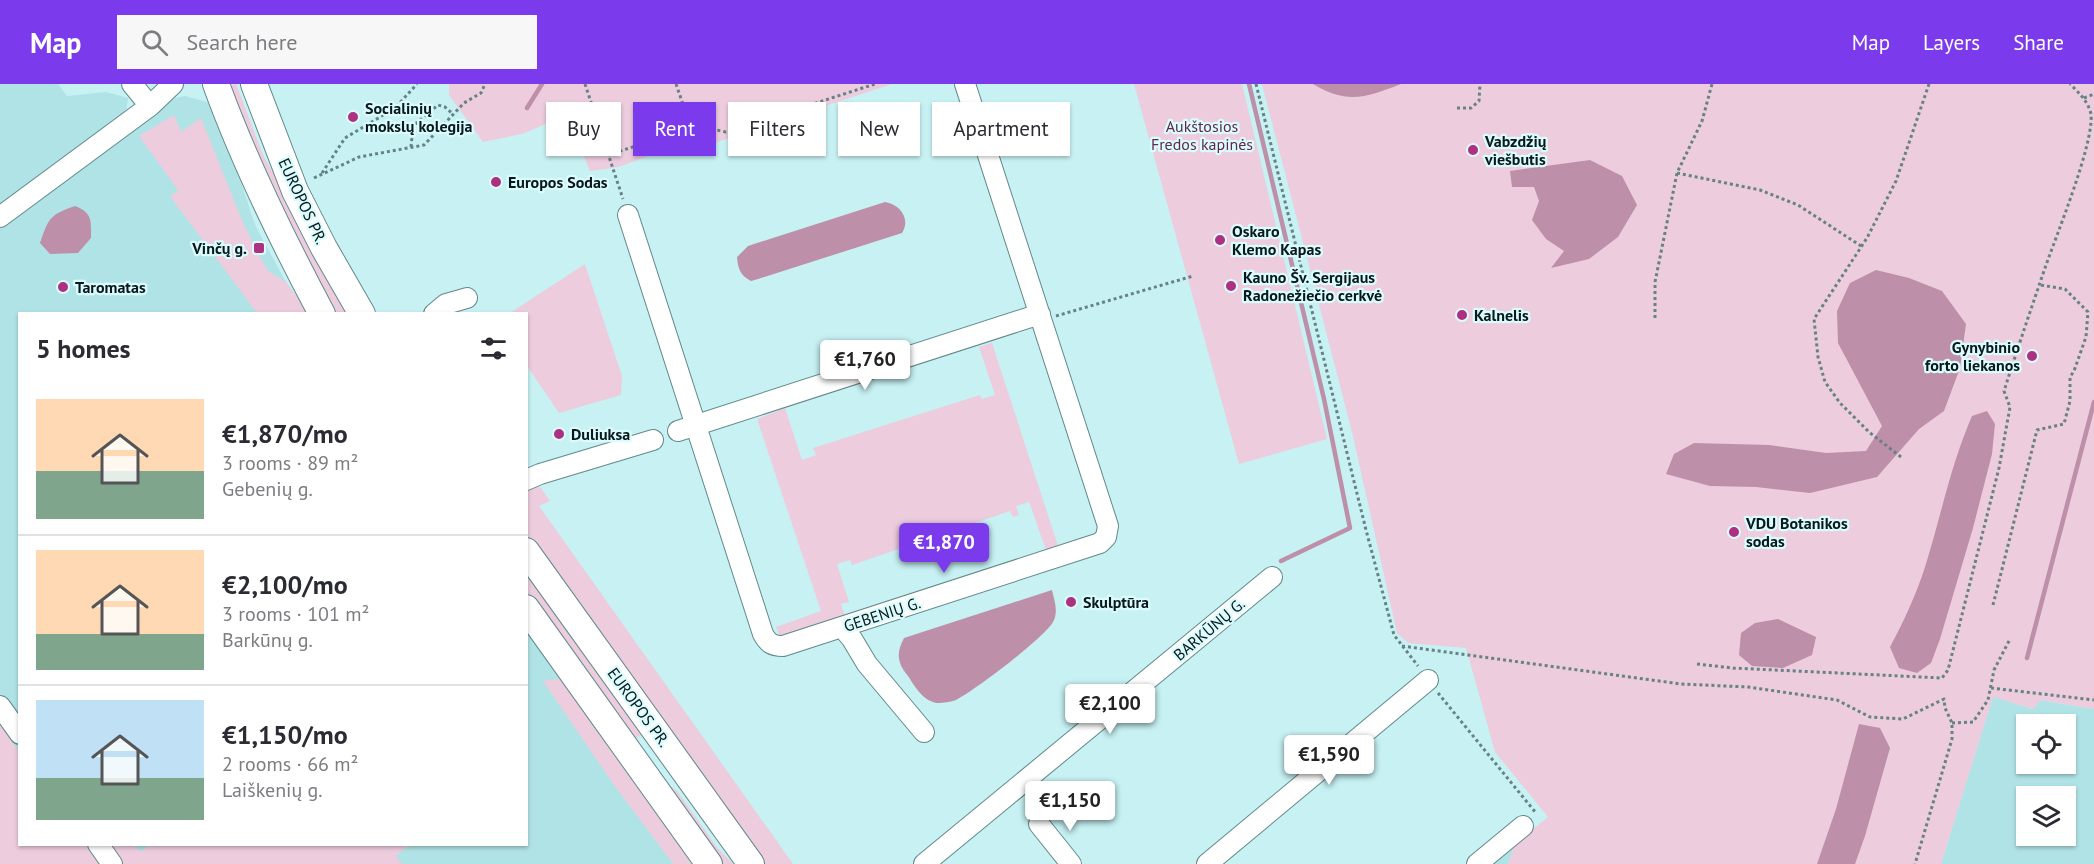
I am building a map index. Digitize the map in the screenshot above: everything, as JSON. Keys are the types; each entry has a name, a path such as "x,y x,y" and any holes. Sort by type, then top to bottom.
{"main road":[{"name":"EUROPOS PR.","path":"216,84 254,180 321,312"},
{"name":"EUROPOS PR.","path":"254,84 295,191 361,312"},
{"name":"EUROPOS PR.","path":"528,554 751,864"},
{"name":"EUROPOS PR.","path":"528,611 709,864"},
{"path":"650,782 662,774 676,773 689,778"}],"street":[{"path":"132,84 150,106"},
{"path":"0,217 150,106 173,84"},
{"name":"GEBENIŲ G.","path":"628,215 688,428 762,634 767,642 774,646 783,646 1100,543 1106,537 1108,526 965,84"},
{"path":"436,312 446,304 467,298"},
{"path":"688,428 1041,317"},
{"path":"528,479 653,440"},
{"name":"BARKŪNŲ G.","path":"924,864 1272,577"},
{"path":"842,627 867,664 924,732"},
{"path":"1207,864 1428,680"},
{"path":"0,706 18,731"},
{"path":"1039,824 1071,864"},
{"path":"1477,864 1523,826"},
{"path":"100,846 112,864"}],"path":[{"path":"321,174 345,138 395,108 417,84"},
{"path":"314,178 359,156 424,145 464,103 481,93 485,84"},
{"path":"585,84 591,102"},
{"path":"676,84 682,102"},
{"path":"716,130 726,132 875,84"},
{"path":"1256,84 1366,530 1394,634 1428,680 1537,814 1523,826"},
{"path":"1458,108 1471,108 1479,101 1480,84"},
{"path":"1655,318 1655,282 1677,173 1702,121 1712,84"},
{"path":"1901,458 1869,432 1840,403 1825,382 1818,357 1814,319 1861,246 1896,181 1929,84"},
{"path":"1697,664 1733,668 1942,678 1948,670 1999,468 2010,407 2004,391 2083,163 2091,115 2084,98 2070,84"},
{"path":"2084,98 2094,94"},
{"path":"411,147 412,126 420,119 438,105 453,114"},
{"path":"608,156 628,215"},
{"path":"1677,173 1761,190 1798,205 1861,246"},
{"path":"1041,317 1193,276"},
{"path":"1993,605 2037,430 2064,424 2070,401 2070,377 2085,337 2088,312 2065,289 2040,285"},
{"path":"1952,723 1972,722 1988,700 1994,670 2010,639"},
{"path":"1402,646 1681,684 1748,687 1838,700 1870,717 1904,719 1944,699 1945,708 1952,723 1952,739 1915,864"},
{"path":"1991,688 2094,700"}],"shaded area":[{"path":"0,84 58,84 67,96 106,92 128,98 126,113 0,206"},
{"path":"1313,84 1401,84 1367,95 1347,97 1325,91"},
{"path":"185,96 207,102 211,106 240,179 255,225 286,282 308,312 18,312 18,846 528,846 528,626 697,864 0,864 0,225 175,98"},
{"path":"1590,160 1622,176 1637,205 1618,237 1589,259 1551,268 1564,251 1546,239 1532,220 1539,201 1534,187 1512,187 1510,171"},
{"path":"885,202 899,209 905,218 902,233 751,281 740,271 737,257 748,246"},
{"path":"75,206 90,218 91,238 78,253 50,254 40,243 48,222 60,212"},
{"path":"1876,270 1909,278 1942,291 1966,324 1960,368 1944,411 1919,429 1877,477 1810,493 1756,487 1710,486 1666,474 1674,454 1694,443 1769,445 1826,453 1866,451 1882,426 1838,343 1837,311 1850,283"},
{"path":"1987,411 1995,424 1992,454 1940,639 1931,663 1917,673 1899,668 1890,647 1921,577 1952,471 1972,416"},
{"path":"1052,590 1056,614 1047,630 1008,664 956,700 938,703 928,700 917,689 902,667 899,653 904,638"},
{"path":"1778,619 1816,637 1812,655 1783,668 1752,666 1739,655 1741,633 1755,623"},
{"path":"1993,696 2032,709 2040,700 2094,709 2094,864 1941,864"},
{"path":"1859,724 1880,728 1890,748 1865,836 1855,864 1817,864 1836,809"},
{"path":"1515,844 1508,864 1491,864"}],"green space":[{"path":"236,84 263,155 351,312 331,312 277,204 230,87"},
{"path":"449,84 892,84 826,106 826,102 728,102 728,138 716,142 716,102 633,102 633,156 648,156 618,167 590,171 584,156 621,156 621,102 546,102 546,124 522,134 483,142 449,95"},
{"name":"Aukštosios Fredos kapinės","path":"1134,84 1242,84 1327,439 1239,464"},
{"name":"VDU Botanikos sodas","path":"1262,84 2094,84 2094,709 2041,700 2033,709 1993,697 1941,864 1508,864 1515,844 1548,817 1495,752 1466,648 1408,643 1397,633 1352,432"},
{"path":"174,115 181,132 201,118 244,225 261,259 268,271 286,282 308,312 256,312 172,199 171,196 178,190 139,136"},
{"path":"585,264 622,376 621,395 559,413 528,367 528,312 512,312"},
{"path":"992,343 1058,546 1046,550 1029,502 1016,506 1019,515 1013,517 1010,511 852,565 850,560 837,564 849,602 841,604 845,616 780,637 776,627 821,611 757,419 785,408 802,460 816,455 813,448 980,395 982,399 995,395 979,347"},
{"path":"535,485 541,488 550,501 539,506 793,864 762,864 528,537 528,487"},
{"path":"528,569 645,732 632,742 528,595"},
{"path":"565,678 697,864 673,864 614,785 543,681"},
{"path":"0,724 18,751 18,846 87,846 100,864 0,864"},
{"path":"671,787 677,791 716,846 733,864 720,864 670,789"},
{"path":"106,846 136,846 140,852 148,846 408,846 396,856 402,864 119,864"}],"waterway":[{"path":"527,108 542,84"},
{"path":"1249,84 1324,399 1350,528 1281,561"},
{"path":"2027,658 2094,402"}],"place":[{"name":"Socialinių mokslų kolegija","path":"353,117"},
{"name":"Vabzdžių viešbutis","path":"1473,150"},
{"name":"Europos Sodas","path":"496,182"},
{"name":"Oskaro Klemo Kapas","path":"1220,240"},
{"name":"Vinčų g.","path":"259,248"},
{"name":"Kauno Šv. Sergijaus Radonežiečio cerkvė","path":"1231,286"},
{"name":"Taromatas","path":"63,287"},
{"name":"Kalnelis","path":"1462,315"},
{"name":"Gynybinio forto liekanos","path":"2032,356"},
{"name":"Duliuksa","path":"559,434"},
{"name":"VDU Botanikos sodas","path":"1734,532"},
{"name":"Skulptūra","path":"1071,602"}]}
